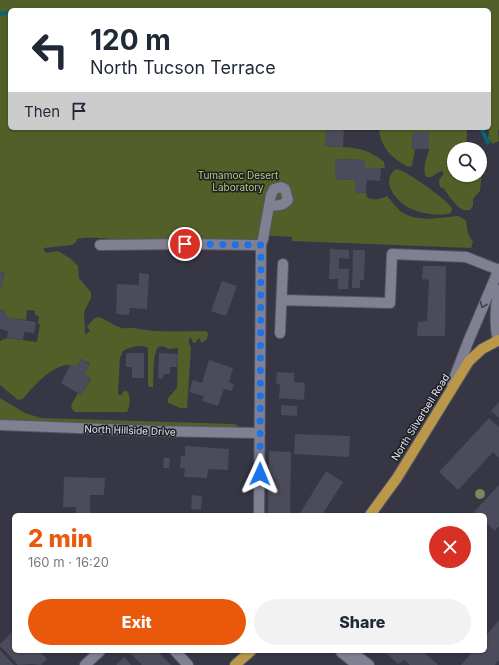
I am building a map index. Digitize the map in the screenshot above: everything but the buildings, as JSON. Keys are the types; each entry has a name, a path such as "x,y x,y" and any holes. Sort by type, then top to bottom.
{"main road":[{"name":"North Silverbell Road","path":"371,513 397,478 469,361 482,349 499,341"},
{"path":"235,665 249,653"}],"street":[{"path":"259,513 261,245 269,205"},
{"path":"100,245 261,245"},
{"path":"282,300 390,303 392,254 466,257 499,270 447,397"},
{"path":"280,333 282,264"},
{"path":"499,290 495,307 496,331 499,341"},
{"name":"North Hillside Drive","path":"0,425 260,433"},
{"path":"85,665 98,653"},
{"path":"178,653 188,665"},
{"path":"343,653 357,665"},
{"path":"353,653 369,665"}],"green space":[{"name":"Tumamoc Desert Laboratory","path":"0,0 499,0 499,141 493,144 488,139 488,130 491,130 491,8 8,8 8,130 327,130 325,146 356,148 370,153 384,162 385,168 365,168 365,160 336,159 335,179 355,180 355,192 366,193 367,197 372,199 379,199 387,196 401,212 412,217 428,219 458,216 466,220 468,234 473,242 471,248 292,241 292,237 260,235 260,242 241,240 215,241 182,237 155,240 116,241 103,238 86,238 77,239 72,245 44,248 44,251 47,253 58,251 71,259 78,266 79,278 91,292 91,298 84,312 86,334 90,331 87,326 95,318 99,317 121,328 161,331 206,331 208,333 207,339 202,343 199,338 195,343 193,343 191,338 189,338 191,348 187,408 180,408 168,403 168,398 177,388 178,348 169,349 162,346 158,347 155,356 153,387 149,387 148,384 148,348 136,346 123,351 120,358 118,393 121,395 124,391 127,391 128,393 130,402 127,412 75,412 72,409 71,405 78,393 81,395 91,379 84,374 90,364 81,359 76,367 69,365 54,369 33,387 23,399 18,400 0,385 0,341 7,338 37,342 40,324 38,324 39,316 35,315 35,311 27,310 26,320 9,318 9,316 6,316 6,311 0,310 0,291 5,273 0,272"},
{"path":"379,130 467,130 466,142 447,142 447,182 481,182 480,191 473,199 473,206 470,210 462,209 451,199 443,188 440,187 439,180 443,175 443,171 431,177 426,177 425,166 429,149 429,133 413,132 412,148 415,149 412,166 409,167 392,156 384,147"},
{"path":"396,169 416,179 448,203 452,210 451,213 440,215 421,212 401,203 390,189 389,183 389,178"},
{"path":"0,398 25,413 41,418 233,424 237,425 237,428 0,422"}],"waterway":[{"path":"0,14 8,12"},
{"path":"482,130 488,143"}],"route":[{"path":"185,244 261,245 260,474"}]}
